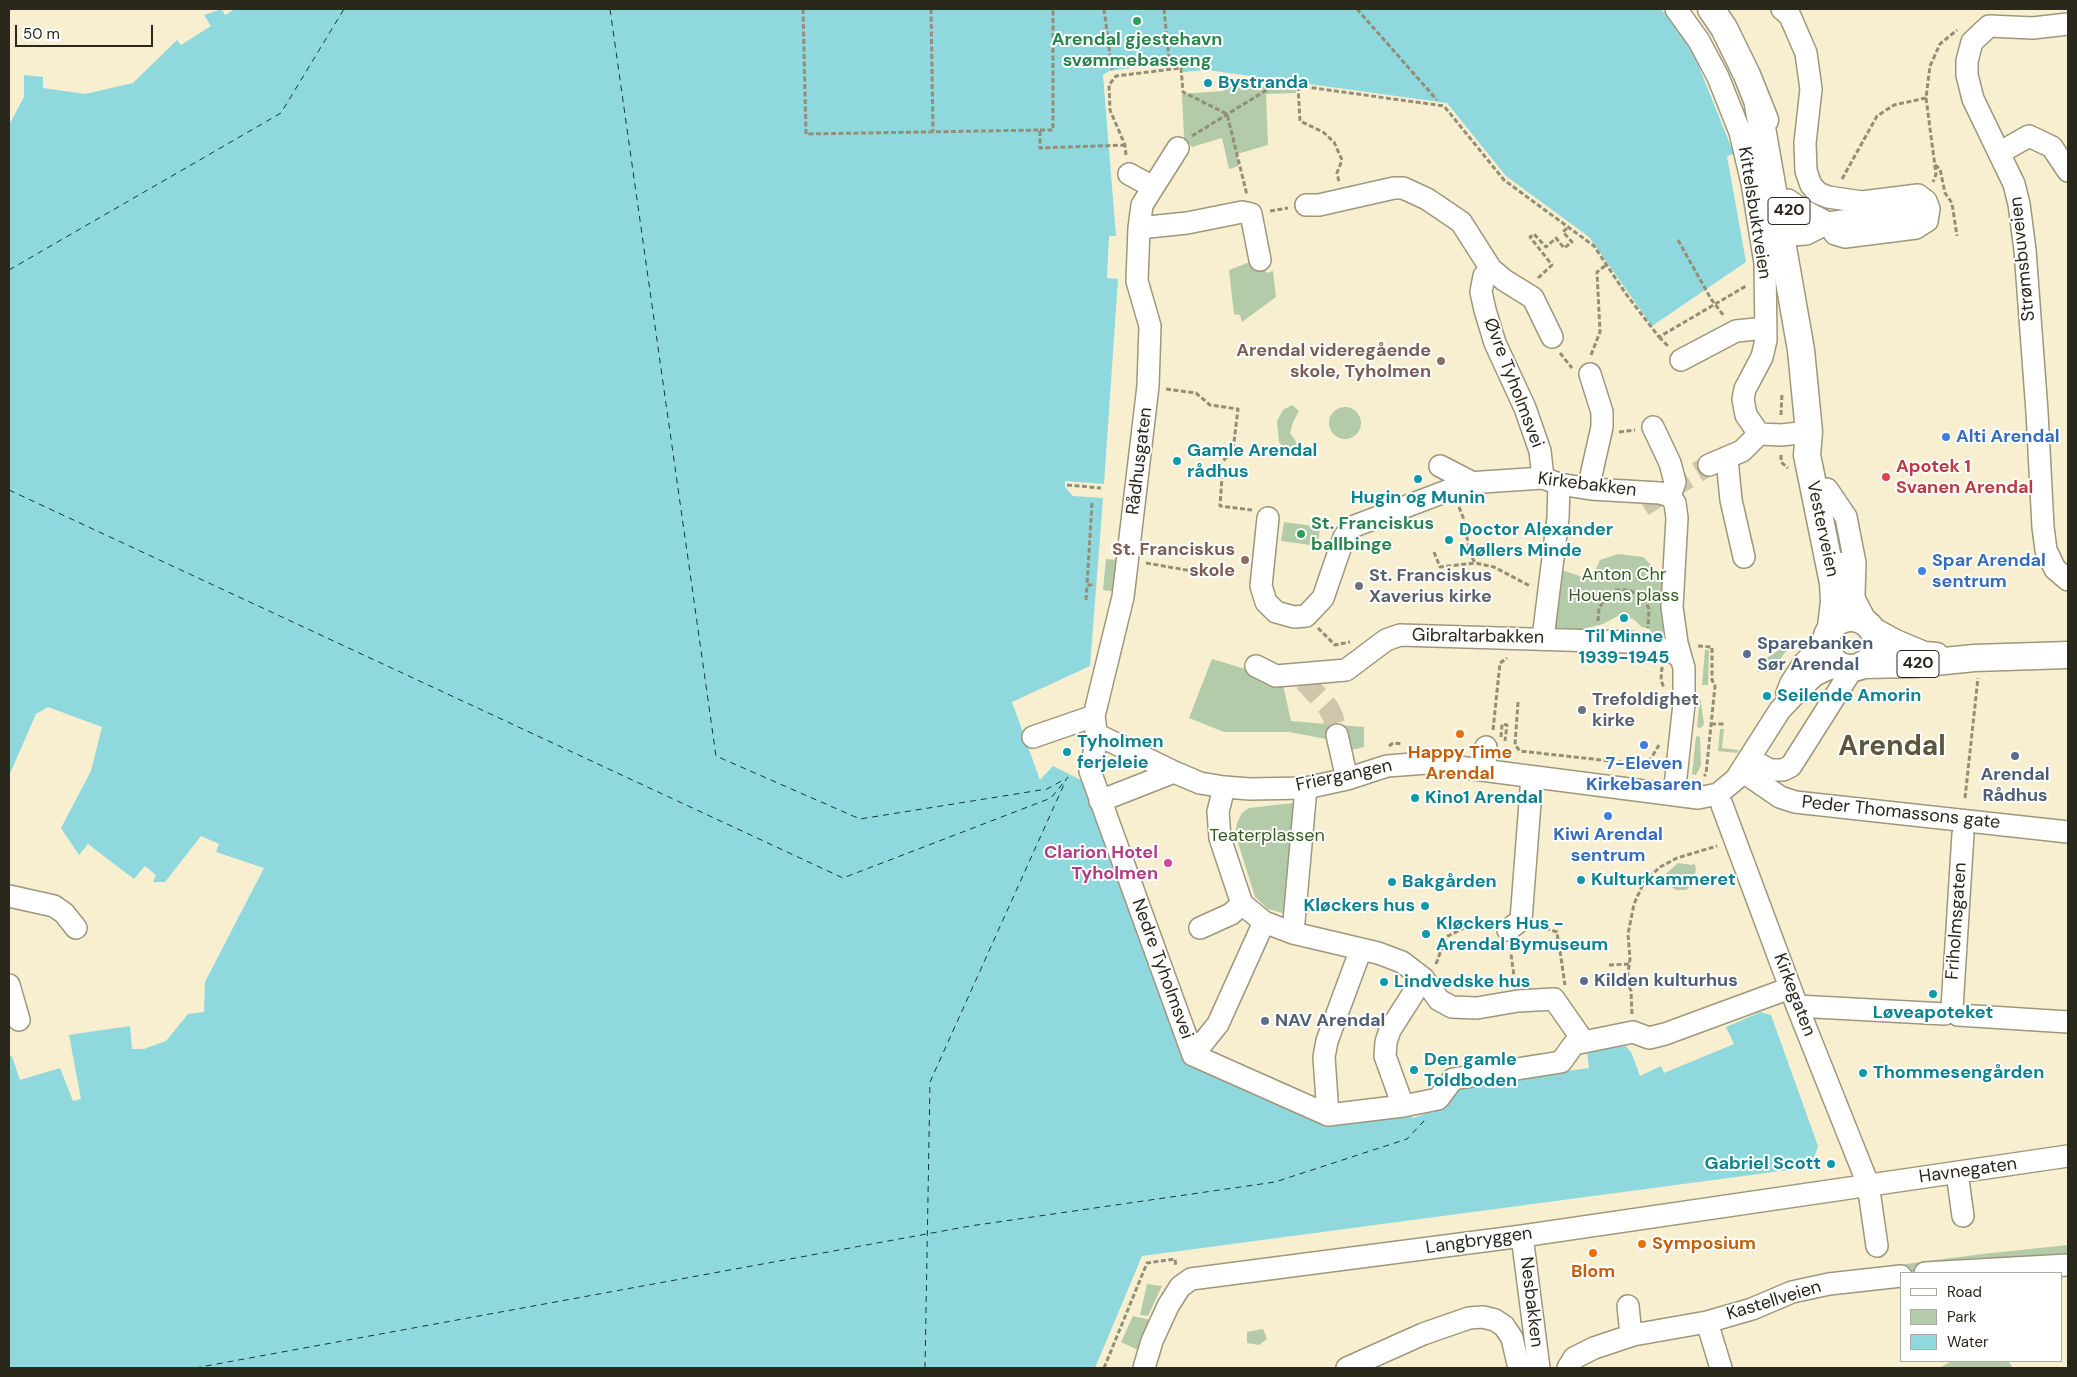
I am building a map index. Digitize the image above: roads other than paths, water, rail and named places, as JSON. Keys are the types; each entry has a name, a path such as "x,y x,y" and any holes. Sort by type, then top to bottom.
{"main road":[{"name":"Vesterveien","path":"1711,9 1724,28 1747,75 1758,105 1787,219 1785,266 1797,322 1810,432 1807,456 1817,513 1833,583 1834,602 1828,634"},
{"name":"Vesterveien","path":"1810,432 1821,454 1842,568 1863,618"},
{"path":"1852,666 1829,656 1828,634 1836,622 1849,617 1863,618"},
{"name":"420","path":"1863,618 1893,642 1924,655 1977,665"},
{"name":"420","path":"1852,666 1873,654 1876,647 1863,618"},
{"name":"420","path":"1852,666 1977,665 2068,655"}],"street":[{"name":"Kittelsbuktveien","path":"1676,9 1699,41 1718,77 1740,132 1752,183 1766,274 1766,340 1762,357 1745,390 1743,399 1746,415 1759,434"},
{"path":"1782,9 1790,16 1806,53 1811,90 1805,143 1806,171 1814,189 1828,197 1862,202 1918,195 1926,202 1929,209 1927,221 1916,228 1845,238 1835,234 1828,223 1801,210 1787,219 1806,234 1828,223 1923,210"},
{"path":"2033,18 2068,27"},
{"name":"Strømsbuveien","path":"2033,18 1989,26 1983,30 1972,42 1967,75 1973,99 2014,184 2020,213 2046,550 2055,569 2068,580"},
{"path":"1999,152 2029,136 2052,147 2068,171"},
{"name":"Rådhusgaten","path":"1096,726 1123,597 1148,386 1150,326 1137,281 1142,205 1178,148"},
{"path":"1129,174 1153,187"},
{"path":"1306,205 1319,205 1394,188 1403,188 1427,199 1461,222 1491,269 1504,280 1533,298 1552,337"},
{"path":"1139,228 1187,223 1242,212 1251,214 1260,260"},
{"name":"Øvre Tyholmsvei","path":"1491,269 1484,276 1481,292 1485,310 1495,342 1525,408 1551,481 1558,518 1543,638"},
{"path":"1681,360 1736,331 1766,328"},
{"path":"1590,374 1602,412 1601,431 1590,480 1590,489"},
{"path":"1653,427 1670,464 1675,482 1670,496 1675,503 1677,518 1672,607 1689,652 1684,668 1684,704 1674,795"},
{"path":"1744,557 1731,500 1718,462 1742,451 1759,434 1781,435 1810,432"},
{"path":"1440,466 1461,485"},
{"name":"Kirkebakken","path":"1268,518 1261,586 1266,602 1276,612 1294,617 1306,616 1323,598 1344,537 1352,527 1461,485 1551,481 1590,489 1660,493 1670,496"},
{"path":"1720,800 1746,765 1780,710 1791,683 1804,663 1828,634"},
{"name":"Gibraltarbakken","path":"1256,666 1276,676 1346,670 1386,640 1400,635 1596,640 1629,642 1671,651 1689,652"},
{"path":"1780,710 1815,675 1828,669 1852,666"},
{"path":"1746,765 1783,770 1791,766 1852,666"},
{"path":"1033,737 1096,726"},
{"name":"Friergangen","path":"1096,726 1174,772 1200,783 1224,787 1250,789 1306,788 1347,779 1387,766 1427,763 1720,800"},
{"name":"Nedre Tyholmsvei","path":"1096,726 1090,772 1193,1055 1328,1116"},
{"path":"1337,734 1347,779"},
{"path":"1484,769 1489,741"},
{"name":"Peder Thomassons gate","path":"1746,765 1780,798 1795,802 2068,832"},
{"path":"1100,801 1174,772"},
{"path":"1514,925 1532,777"},
{"path":"1224,787 1218,812 1220,838 1242,904 1264,922 1293,932 1378,953 1402,962 1423,978 1439,1000 1452,1007 1462,1008 1554,998 1584,1042"},
{"path":"1293,932 1306,788"},
{"name":"Kirkegaten","path":"1720,800 1794,997 1868,1184 1877,1246"},
{"name":"Friholmsgaten","path":"1952,1012 1963,834"},
{"path":"9,896 54,906 64,912 76,928"},
{"path":"1200,928 1231,914 1242,904"},
{"path":"1193,1055 1218,1024 1264,922"},
{"path":"1361,949 1327,1041 1324,1057 1328,1116 1403,1106 1438,1098 1453,1079 1561,1062 1574,1044 1633,1032 1649,1038 1794,997 2068,1022"},
{"path":"1403,1106 1385,1056 1386,1042 1390,1030 1423,978"},
{"path":"9,985 19,1020"},
{"name":"Havnegaten","path":"1868,1184 1958,1173 2068,1156"},
{"path":"1958,1173 1962,1216"},
{"name":"Langbryggen","path":"1144,1368 1152,1341 1168,1306 1180,1287 1191,1279 1522,1236 1868,1184"},
{"name":"Nesbakken","path":"1522,1236 1539,1368"},
{"path":"1943,1272 2068,1265"},
{"name":"Kastellveien","path":"1568,1368 1574,1358 1587,1351 1631,1336 1707,1322 1752,1309 1792,1292 1829,1284 1900,1276"},
{"path":"1628,1306 1631,1336"},
{"path":"1347,1368 1423,1334 1469,1318 1483,1317 1495,1320 1504,1326 1512,1338 1519,1368"},
{"name":"Kastellveien","path":"1707,1322 1721,1368"}],"water":[{"path":"222,9 225,15 235,9 1661,9 1691,47 1734,154 1727,156 1746,262 1652,326 1589,237 1506,176 1447,103 1207,70 1183,72 1181,61 1109,71 1103,75 1116,236 1109,236 1107,278 1118,279 1104,484 1065,481 1065,487 1073,496 1103,498 1090,666 1012,702 1040,780 1053,766 1083,781 1185,1058 1323,1124 1410,1112 1413,1118 1445,1107 1452,1087 1589,1068 1587,1052 1626,1046 1632,1054 1640,1076 1661,1066 1664,1073 1734,1044 1726,1027 1761,1012 1771,1015 1818,1146 1811,1167 1142,1256 1095,1368 9,1368 9,1057 12,1056 20,1080 60,1068 73,1101 81,1099 69,1035 130,1026 132,1049 144,1049 166,1041 188,1014 204,1012 205,982 264,868 216,852 219,844 201,836 165,882 153,882 156,875 145,866 134,879 88,844 79,855 61,828 91,771 102,727 48,707 36,714 9,776 9,125 24,97 24,75 43,77 43,88 85,94 133,83 177,40 181,45 211,26 204,15"}],"tunnel":[{"path":"1643,506 1709,465"},
{"path":"1304,681 1328,707 1333,717 1337,735"}],"place":[{"name":"Arendal gjestehavn svømmebasseng","path":"1137,21"},
{"name":"Bystranda","path":"1208,83"},
{"name":"Arendal videregående skole, Tyholmen","path":"1441,361"},
{"name":"Alti Arendal","path":"1946,437"},
{"name":"Gamle Arendal rådhus","path":"1177,461"},
{"name":"Apotek 1 Svanen Arendal","path":"1886,477"},
{"name":"Hugin og Munin","path":"1418,479"},
{"name":"St. Franciskus ballbinge","path":"1301,534"},
{"name":"Doctor Alexander Møllers Minde","path":"1449,540"},
{"name":"St. Franciskus skole","path":"1245,560"},
{"name":"Spar Arendal sentrum","path":"1922,571"},
{"name":"St. Franciskus Xaverius kirke","path":"1359,586"},
{"name":"Til Minne 1939-1945","path":"1624,618"},
{"name":"Sparebanken Sør Arendal","path":"1747,654"},
{"name":"Seilende Amorin","path":"1767,696"},
{"name":"Trefoldighet kirke","path":"1582,710"},
{"name":"Happy Time Arendal","path":"1460,734"},
{"name":"7-Eleven Kirkebasaren","path":"1644,745"},
{"name":"Tyholmen ferjeleie","path":"1067,752"},
{"name":"Arendal Rådhus","path":"2015,756"},
{"name":"Kino1 Arendal","path":"1415,798"},
{"name":"Kiwi Arendal sentrum","path":"1608,816"},
{"name":"Clarion Hotel Tyholmen","path":"1168,863"},
{"name":"Kulturkammeret","path":"1581,880"},
{"name":"Bakgården","path":"1392,882"},
{"name":"Kløckers hus","path":"1425,906"},
{"name":"Kløckers Hus - Arendal Bymuseum","path":"1426,934"},
{"name":"Kilden kulturhus","path":"1584,981"},
{"name":"Lindvedske hus","path":"1384,982"},
{"name":"Løveapoteket","path":"1933,994"},
{"name":"NAV Arendal","path":"1265,1021"},
{"name":"Den gamle Toldboden","path":"1414,1070"},
{"name":"Thommesengården","path":"1863,1073"},
{"name":"Gabriel Scott","path":"1831,1164"},
{"name":"Symposium","path":"1642,1244"},
{"name":"Blom","path":"1593,1253"}],"district":[{"name":"Arendal","path":"1892,748"}],"park label":[{"name":"Anton Chr Houens plass","path":"1624,585"},
{"name":"Teaterplassen","path":"1267,836"}]}
